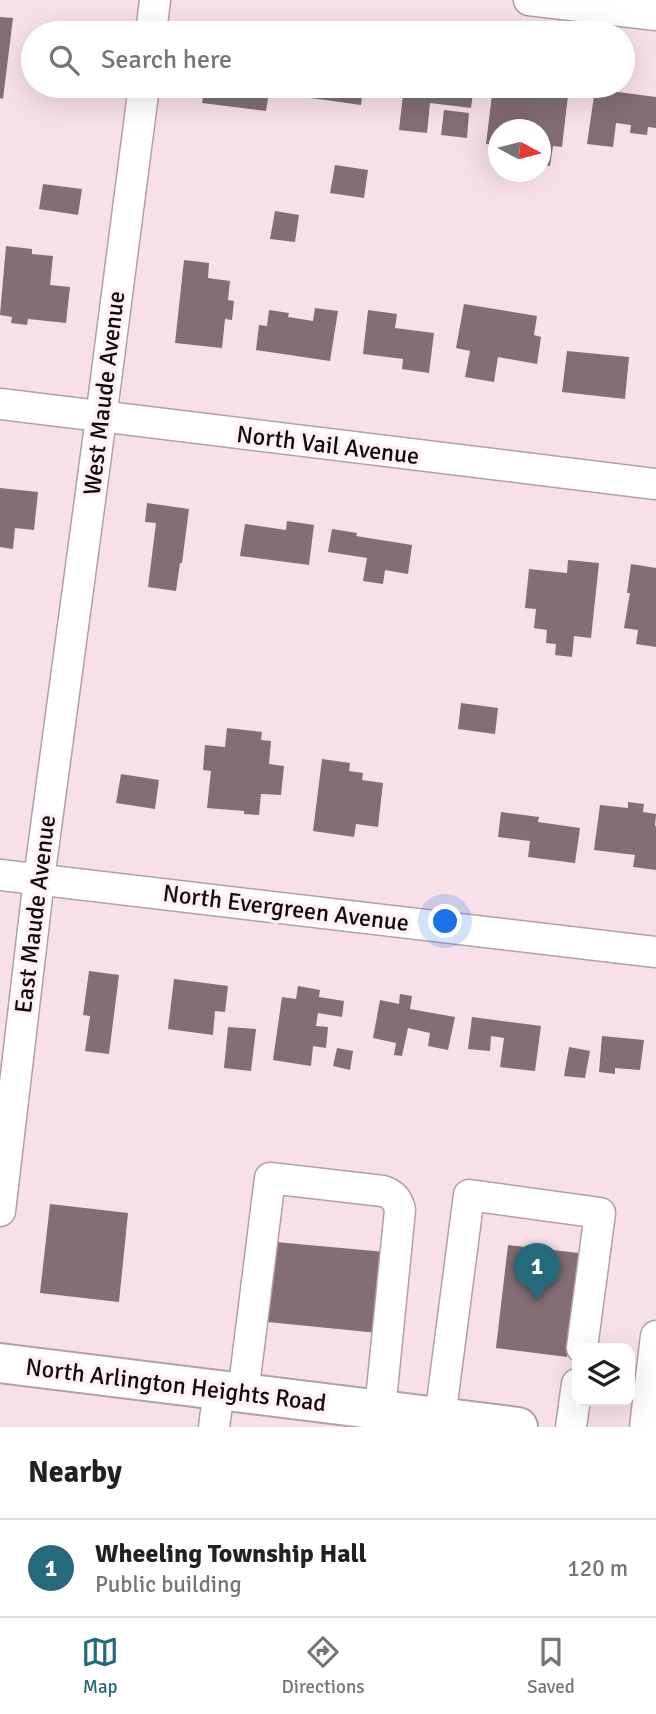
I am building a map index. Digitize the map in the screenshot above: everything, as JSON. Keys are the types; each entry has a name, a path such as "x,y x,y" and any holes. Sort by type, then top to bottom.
{"main road":[{"name":"North Arlington Heights Road","path":"0,1363 225,1404 380,1410 454,1422 518,1427"}],"street":[{"path":"152,21 155,0"},
{"path":"529,0 656,15"},
{"name":"West Maude Avenue","path":"64,700 142,98"},
{"name":"North Vail Avenue","path":"0,404 656,484"},
{"name":"East Maude Avenue","path":"0,1211 4,1146 64,700"},
{"name":"North Evergreen Avenue","path":"0,874 656,952"},
{"path":"225,1404 256,1285 270,1178 383,1191 394,1197 398,1203 400,1210 380,1410"},
{"path":"454,1422 469,1195 600,1213 583,1343"},
{"path":"645,1427 656,1336"},
{"path":"571,1427 574,1406"}],"building":[{"path":"0,17 13,18 3,99 0,98"},
{"path":"635,94 656,97 656,128 648,127 647,135 630,133 631,125 616,123 613,147 587,144 594,98 635,98"},
{"path":"203,98 268,98 266,111 202,103"},
{"path":"311,98 362,98 361,105"},
{"path":"403,98 472,98 471,108 430,103 427,133 399,130"},
{"path":"492,98 568,98 562,147 553,146 551,159 551,119 489,119"},
{"path":"444,110 469,113 467,138 441,135"},
{"path":"335,165 368,170 364,198 330,193"},
{"path":"43,184 82,189 78,215 39,209"},
{"path":"275,211 299,215 295,242 270,239"},
{"path":"6,246 32,249 32,254 53,256 50,285 70,287 66,323 28,319 27,325 11,323 12,317 0,315"},
{"path":"184,260 209,263 208,278 230,281 228,300 234,301 232,320 225,319 222,348 175,343"},
{"path":"464,304 537,316 534,335 541,337 537,364 498,357 494,382 465,377 470,351 456,348"},
{"path":"315,308 338,311 330,361 256,350 259,325 267,326 269,310 289,313 288,317 313,321"},
{"path":"368,310 397,314 395,328 434,333 429,373 402,369 403,359 363,354"},
{"path":"567,351 629,357 625,399 562,392"},
{"path":"0,488 38,492 34,530 15,528 13,549 0,547"},
{"path":"147,503 189,509 176,591 148,587 156,523 145,522"},
{"path":"287,521 314,525 309,565 240,556 245,524 286,530"},
{"path":"332,529 357,533 356,536 412,545 408,574 385,570 383,584 363,581 367,558 328,552"},
{"path":"568,560 599,563 591,638 574,636 572,657 555,655 556,644 546,643 547,630 534,628 536,609 525,608 529,569 567,573"},
{"path":"631,564 656,568 656,647 636,644 638,630 624,628 630,593 627,593"},
{"path":"461,703 498,708 495,734 458,729"},
{"path":"227,728 262,732 261,740 271,741 269,764 284,766 281,795 261,794 259,815 207,808 211,771 203,770 205,745 225,747"},
{"path":"322,759 350,763 349,771 363,773 362,780 383,783 378,827 356,824 354,837 313,831"},
{"path":"121,774 159,780 155,809 116,803"},
{"path":"628,802 644,804 643,812 656,814 656,870 633,867 635,855 594,850 600,805 628,808"},
{"path":"501,812 539,817 538,822 580,828 575,863 528,857 530,841 498,837"},
{"path":"89,971 119,975 109,1054 85,1051 90,1016 83,1015"},
{"path":"174,979 228,986 225,1012 215,1011 213,1035 168,1029"},
{"path":"298,986 320,990 319,997 344,1001 342,1017 318,1013 316,1026 328,1027 326,1048 313,1046 311,1066 273,1060 282,997 296,999"},
{"path":"400,994 412,996 410,1009 455,1017 448,1050 428,1046 430,1033 408,1028 402,1056 394,1055 396,1043 373,1038 380,1000 399,1004"},
{"path":"472,1017 541,1026 535,1071 500,1067 504,1038 491,1036 490,1051 468,1049"},
{"path":"228,1027 256,1029 251,1071 224,1068"},
{"path":"602,1036 644,1040 640,1070 615,1068 615,1074 599,1072"},
{"path":"569,1047 590,1051 585,1078 564,1076"},
{"path":"337,1048 353,1051 350,1070 333,1066"},
{"path":"50,1204 128,1213 119,1302 40,1293"},
{"path":"276,1242 385,1252 378,1333 268,1322"},
{"path":"508,1245 579,1253 567,1357 496,1348"}],"place":[{"name":"Wheeling Township Hall","path":"537,1301"}]}
